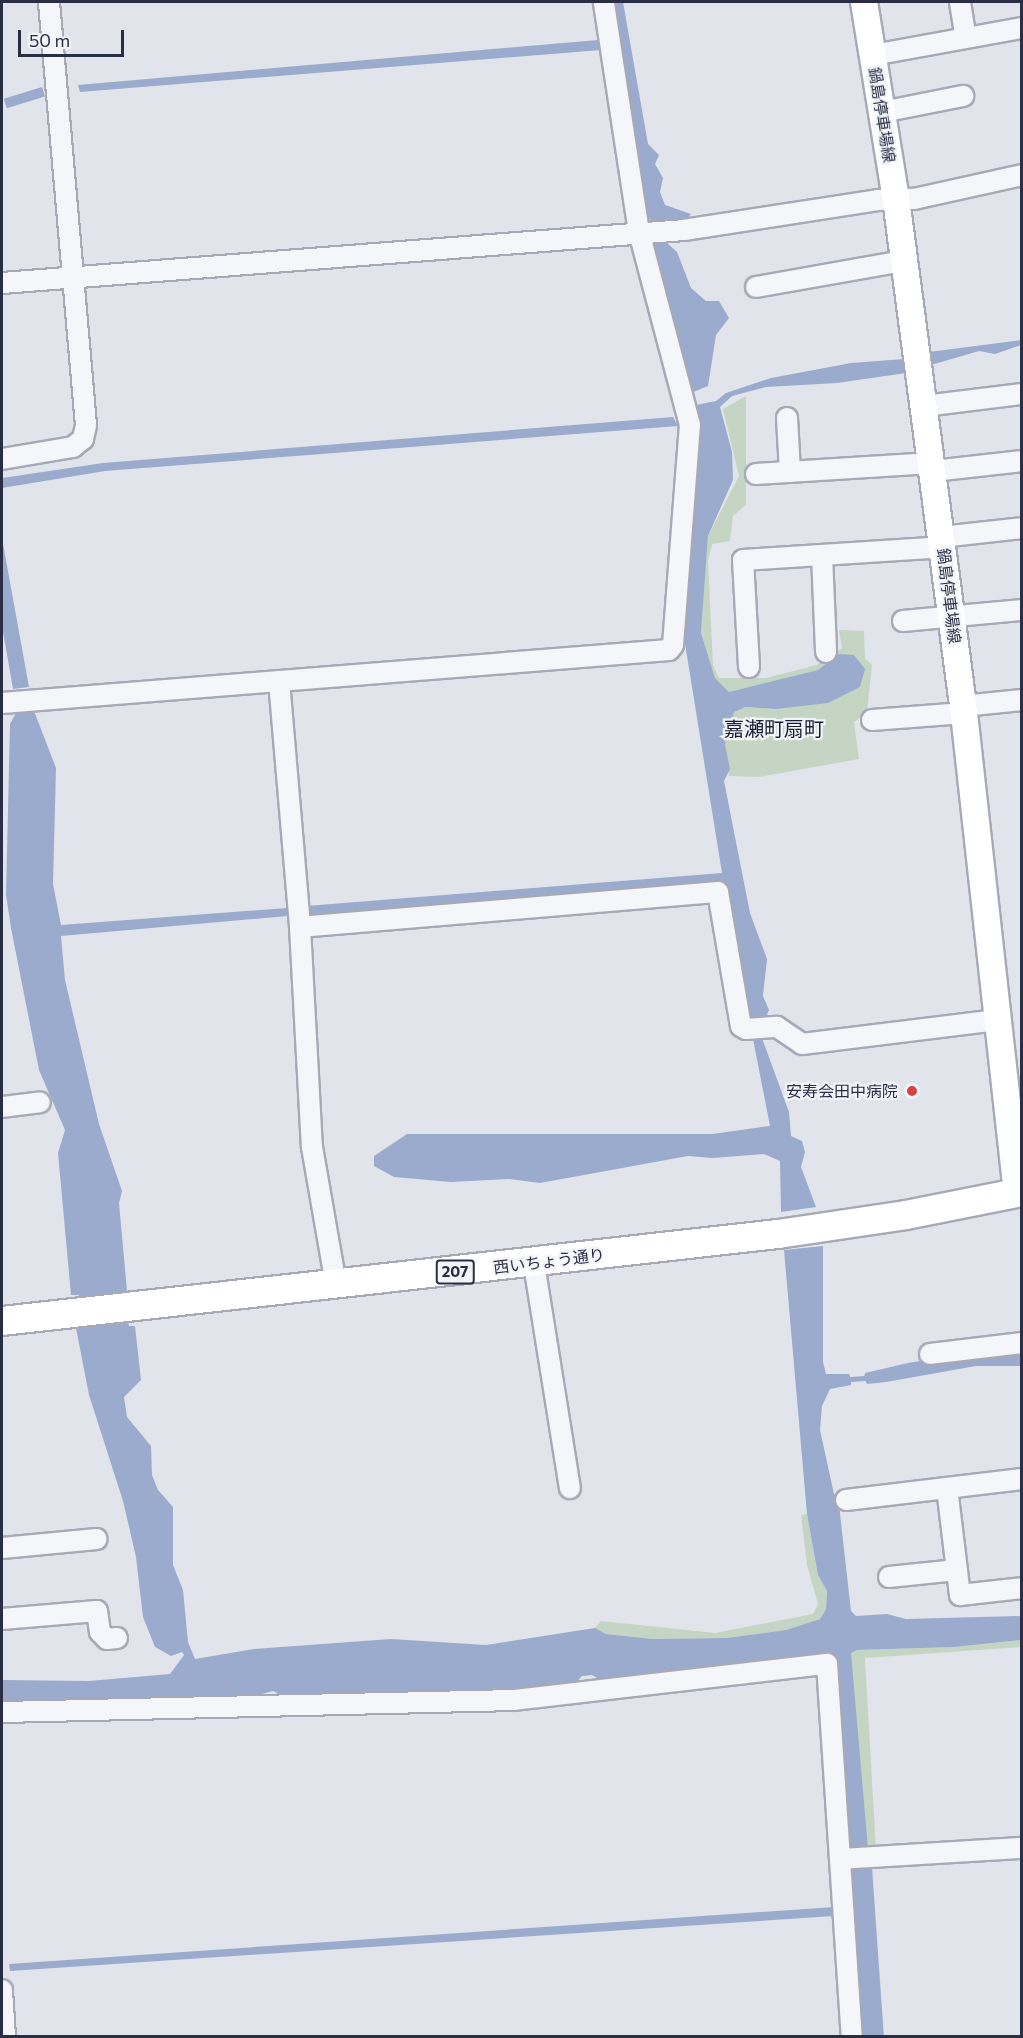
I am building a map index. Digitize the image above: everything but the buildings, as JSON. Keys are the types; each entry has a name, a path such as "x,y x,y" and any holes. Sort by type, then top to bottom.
{"highway":[{"name":"西いちょう通り","path":"2,1321 534,1264 895,1217 1020,1196"}],"main road":[{"name":"鍋島停車場線","path":"864,2 896,199 942,542 1020,1196"}],"street":[{"path":"2,459 73,447 83,439 86,425 81,277 49,2"},
{"path":"2,704 669,650 673,645 690,425 639,232 604,2"},
{"path":"960,2 966,38"},
{"path":"873,55 1022,28"},
{"path":"882,112 963,96"},
{"path":"2,283 684,230 896,199 1022,176"},
{"path":"756,287 904,261"},
{"path":"924,406 1022,394"},
{"path":"787,418 790,472"},
{"path":"756,474 1022,461"},
{"path":"749,667 743,560 822,555 942,542 1022,528"},
{"path":"822,555 826,652"},
{"path":"903,621 1022,610"},
{"path":"279,681 300,927 312,1147 336,1285"},
{"path":"872,720 963,710 1022,700"},
{"path":"300,927 718,892 741,1026 746,1029 777,1028 802,1044 998,1020"},
{"path":"2,1107 40,1102"},
{"path":"534,1264 570,1488"},
{"path":"930,1354 1022,1343"},
{"path":"846,1500 1022,1479"},
{"path":"947,1488 960,1595 1022,1588"},
{"path":"2,1548 98,1539"},
{"path":"889,1577 957,1570"},
{"path":"2,1618 98,1611 100,1632 107,1639 117,1638"},
{"path":"2,1712 514,1700 827,1664 852,2037"},
{"path":"840,1859 1022,1848"},
{"path":"2,1990 5,2037"}],"green space":[{"path":"746,396 746,505 733,516 730,541 712,544 708,561 713,665 719,678 766,678 817,665 842,648 839,630 864,631 865,658 872,665 867,713 854,722 859,759 759,777 729,776 725,744 734,711 746,707 776,709 839,654 819,670 729,692 715,678 701,633 708,536 739,476 723,409"},
{"path":"807,1514 818,1575 827,1591 826,1609 820,1619 786,1630 726,1638 653,1639 606,1634 595,1628 601,1621 715,1633 813,1614 818,1604 807,1565 801,1515"},
{"path":"1021,1640 1021,1647 865,1658 876,1850 868,1848 850,1653 857,1650 955,1647"}],"water":[{"path":"616,2 623,2 648,144 659,155 655,164 663,178 660,192 665,205 691,214 686,220 654,222 648,218"},
{"path":"598,40 601,50 80,92 78,85"},
{"path":"42,87 45,97 7,108 4,99"},
{"path":"653,240 666,242 677,252 691,288 706,301 719,301 729,318 716,335 708,386 691,393"},
{"path":"1021,340 1021,345 995,354 979,351 931,365 929,352"},
{"path":"904,359 906,373 837,383 766,387 732,396 720,407 732,452 733,480 708,536 701,633 715,678 729,692 818,670 839,654 854,655 865,669 860,687 828,703 776,709 746,707 734,712 725,744 730,769 724,781 750,913 767,959 763,996 769,1010 767,1015 752,1022 748,1019 732,909 724,882 307,915 306,906 722,873 683,631 701,421 696,405 716,401 726,393 771,378 851,363"},
{"path":"673,417 678,426 105,471 2,488 2,478 103,463"},
{"path":"2,538 29,687 13,689 2,626"},
{"path":"34,711 56,768 53,884 61,925 287,908 288,916 61,936 65,980 99,1124 122,1191 119,1203 127,1291 122,1293 129,1326 135,1326 141,1380 124,1397 127,1417 151,1446 152,1475 158,1490 173,1507 173,1565 183,1590 188,1642 195,1659 254,1649 391,1639 486,1645 595,1628 606,1634 653,1639 726,1638 786,1630 820,1619 826,1609 827,1591 818,1575 807,1514 784,1250 823,1246 823,1362 826,1374 849,1374 851,1379 851,1385 830,1389 822,1406 820,1430 834,1494 838,1496 851,1611 856,1616 887,1614 906,1619 1021,1616 1021,1640 955,1647 857,1650 851,1653 868,1848 849,1849 835,1663 832,1655 602,1681 592,1675 582,1676 575,1684 507,1691 284,1696 273,1691 251,1697 2,1701 2,1680 89,1681 170,1674 184,1655 182,1652 171,1656 155,1647 143,1617 136,1557 123,1501 89,1395 76,1328 84,1326 79,1295 71,1295 58,1153 65,1130 39,1070 11,928 6,895 10,724 16,713"},
{"path":"762,1038 789,1112 791,1136 802,1141 805,1152 801,1167 816,1207 781,1212 780,1161 764,1154 713,1158 688,1156 540,1183 509,1179 451,1182 394,1177 374,1166 374,1156 407,1134 712,1134 770,1126 753,1039"},
{"path":"1021,1350 1021,1366 976,1366 867,1384 864,1378 865,1373 908,1363 983,1351"},
{"path":"872,1867 884,2036 862,2036 850,1869"},
{"path":"834,1907 834,1916 10,1971 9,1964"}],"waterway":[{"path":"83,282 85,306"},
{"path":"851,1379 864,1378"}],"place":[{"name":"安寿会田中病院","path":"912,1091"}],"district":[{"name":"嘉瀬町扇町","path":"774,728"}]}
